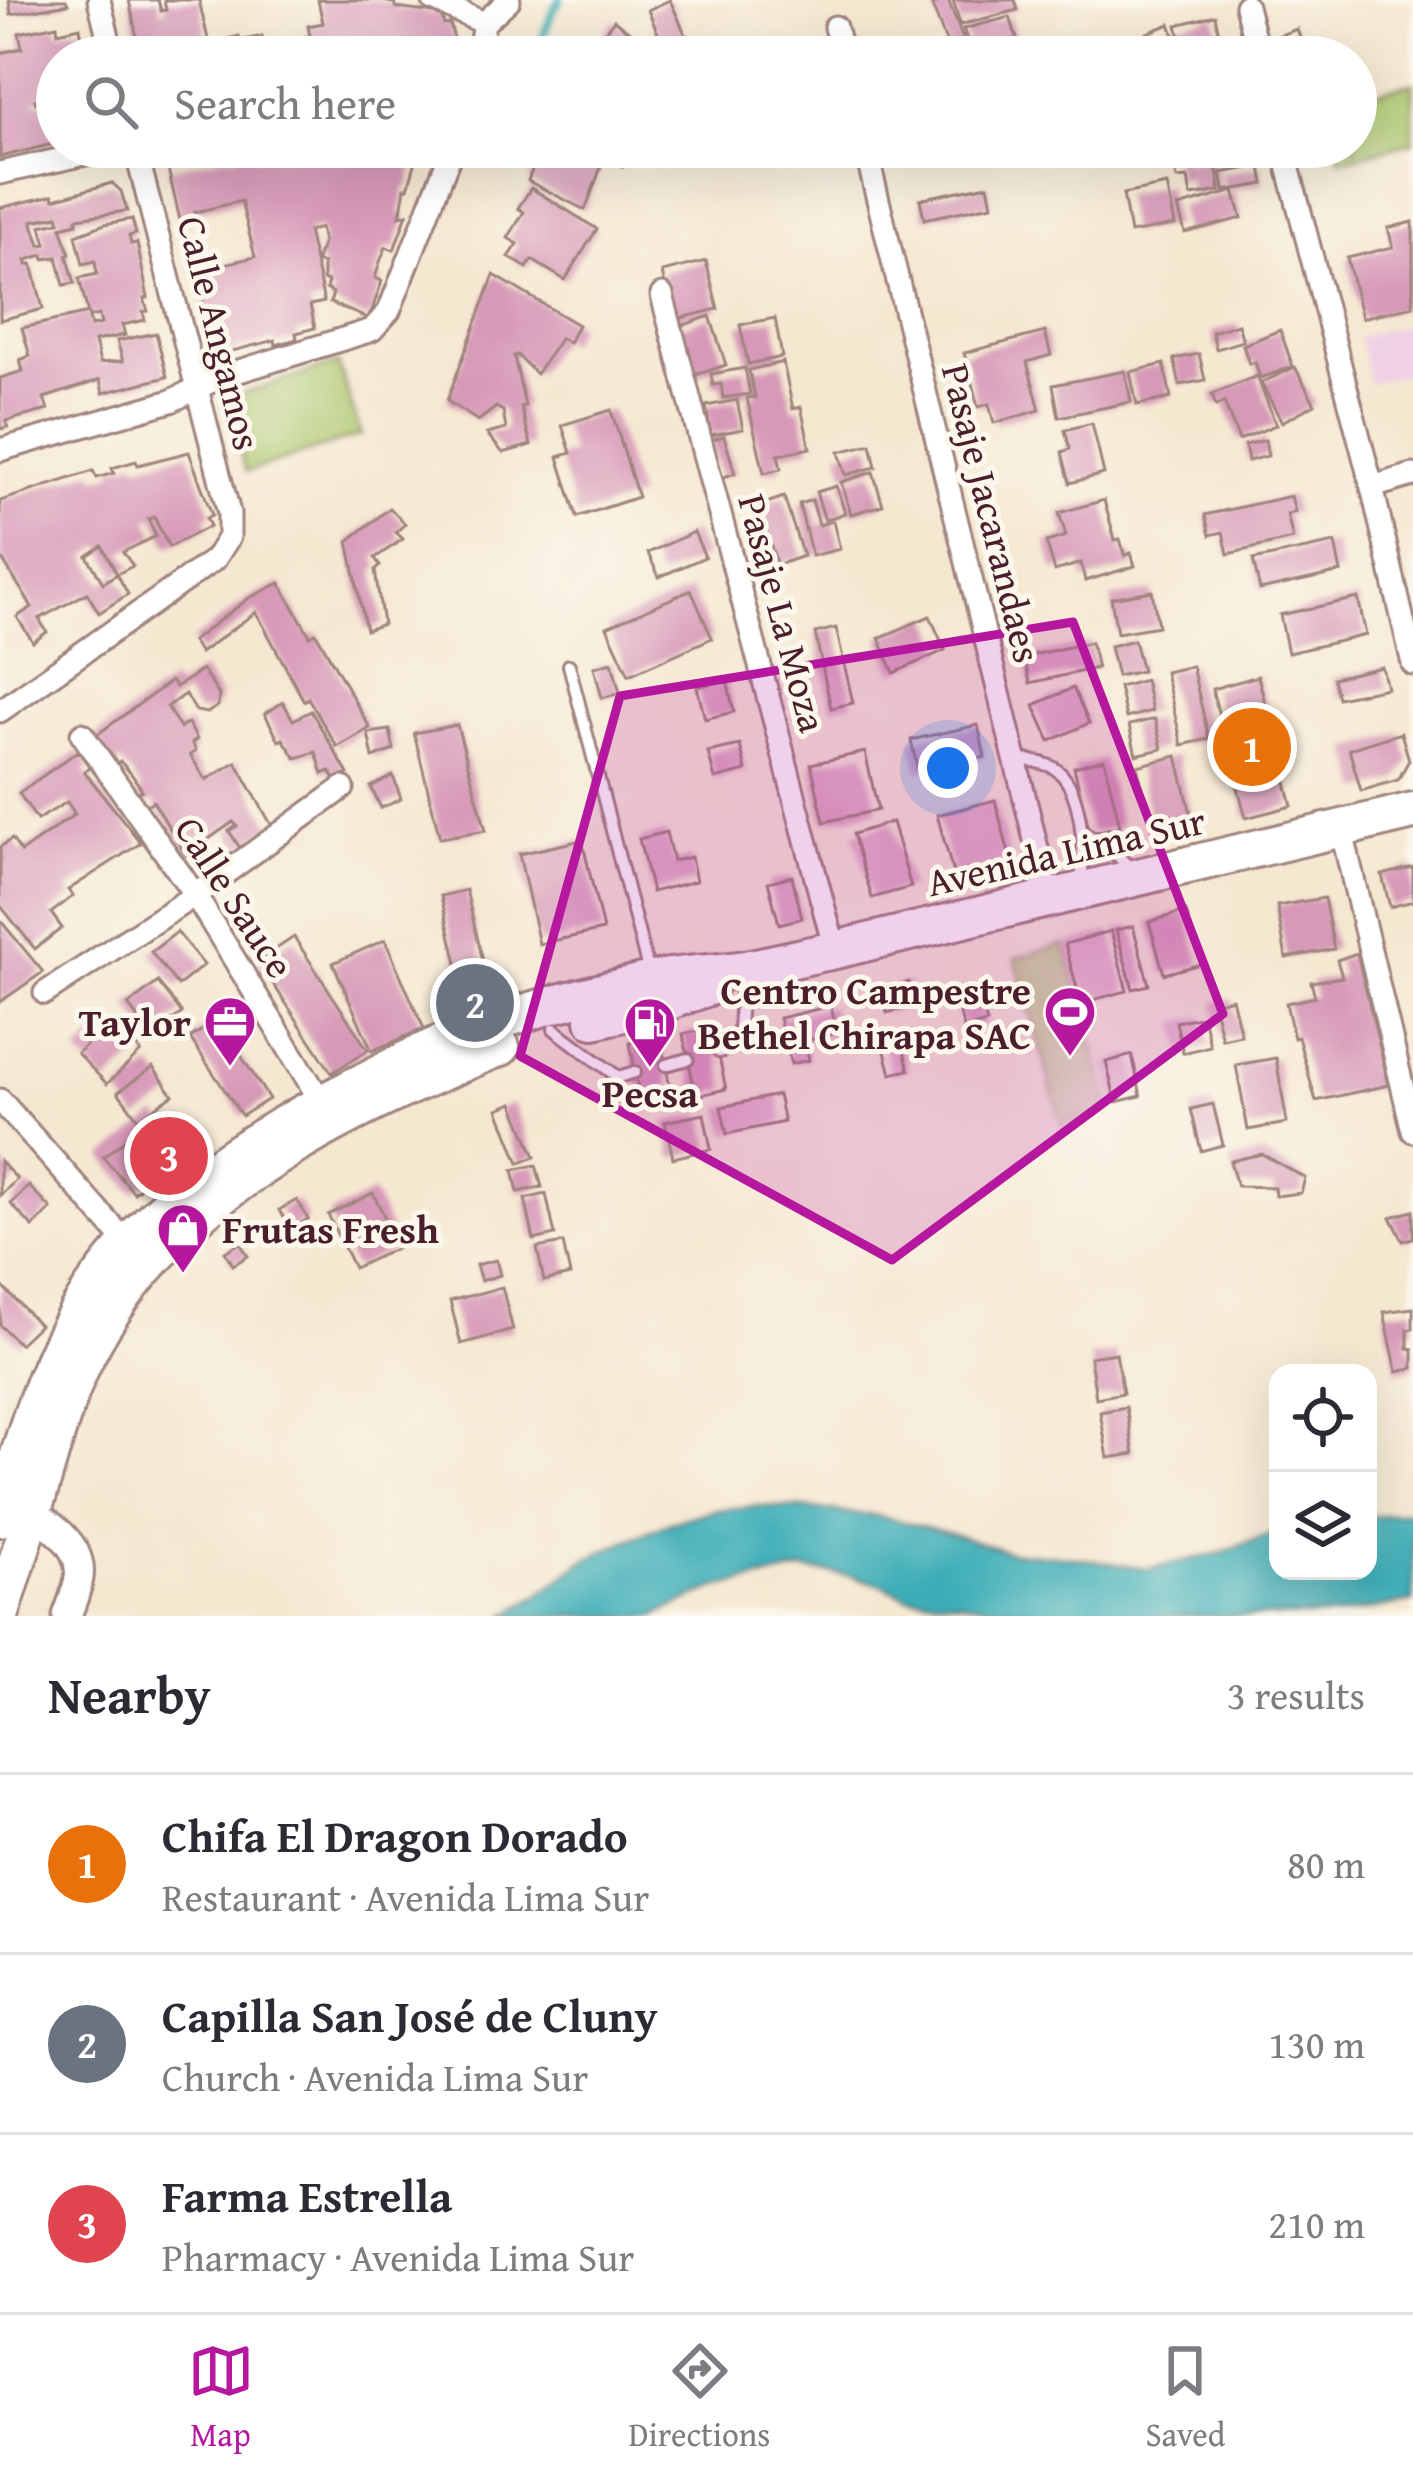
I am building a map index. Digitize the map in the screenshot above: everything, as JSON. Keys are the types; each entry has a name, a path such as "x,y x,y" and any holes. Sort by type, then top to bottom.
{"highway":[{"name":"Avenida Lima Sur","path":"137,1255 149,1220 200,1177 260,1137 427,1050 495,1022 651,980 740,970 836,950 1413,811"},
{"name":"Avenida Lima Sur","path":"0,1616 13,1510 33,1409 64,1337 96,1284 288,1150 390,1096 466,1061 554,1029 661,1004 740,970"}],"street":[{"path":"99,0 108,36"},
{"path":"433,0 484,22"},
{"path":"482,36 484,22 509,0"},
{"path":"1246,6 1254,36"},
{"path":"836,27 838,36"},
{"path":"0,173 36,165"},
{"name":"Calle Angamos","path":"0,711 215,559 229,537 229,513 140,168"},
{"path":"0,450 171,400 220,377 379,325 445,168"},
{"name":"Pasaje Jacarandaes","path":"870,168 1015,758 1064,893"},
{"path":"1288,168 1413,664"},
{"name":"Pasaje La Moza","path":"662,295 836,950"},
{"path":"1372,487 1413,475"},
{"name":"Calle Sauce","path":"82,734 195,895 322,1103"},
{"path":"45,993 195,895 343,788"},
{"path":"1341,828 1413,1131"},
{"path":"0,1100 137,1255"},
{"path":"13,1510 64,1538 79,1562 79,1581 67,1616"}],"lane":[{"path":"569,665 651,980"},
{"path":"1015,758 1058,770 1072,794 1083,830 1084,855 1064,893"},
{"path":"1083,830 1138,877"},
{"path":"718,1052 738,1046 740,970"},
{"path":"554,1029 617,1077 635,1072"},
{"path":"666,1065 688,1059"}],"highlighted area":[{"path":"1073,622 1223,1014 892,1260 520,1056 620,696"}],"shaded area":[{"path":"1413,323 1413,372 1369,383 1358,337"}],"green space":[{"path":"1413,83 1413,142 1377,151 1377,92"},
{"path":"338,363 361,435 246,472 223,400"},
{"name":"Centro Campestre Bethel Chirapa SAC","path":"1065,944 1111,1112 1062,1126 1015,958"}],"water":[{"path":"757,1506 878,1516 1008,1552 1147,1569 1221,1553 1269,1534 1269,1580 1377,1580 1377,1516 1413,1511 1413,1602 1333,1616 1066,1616 908,1597 878,1583 804,1570 716,1588 654,1616 506,1616 584,1560 671,1522 714,1510"}],"building":[{"path":"9,0 66,0 68,4 11,14"},
{"path":"129,0 158,0 161,11 166,10 164,0 199,0 207,36 137,36"},
{"path":"318,0 376,0 394,3 396,8 441,14 453,36 310,36 308,26 323,23"},
{"path":"670,0 686,36 659,36 648,10"},
{"path":"948,0 962,36 944,36 932,5"},
{"path":"953,0 1015,0 1018,10 960,25"},
{"path":"1215,15 1219,34 1180,36 1177,25"},
{"path":"1010,17 1016,36 966,36 963,29"},
{"path":"614,20 634,36 601,36"},
{"path":"1170,24 1175,36 1148,36"},
{"path":"57,25 58,32 80,27 82,36 36,36 36,148 0,157 0,53 22,48 19,33"},
{"path":"414,168 400,216 407,214 394,250 386,247 381,259 375,278 382,281 369,319 330,303 333,293 326,289 323,264 316,262 323,242 320,228 308,231 324,302 310,305 315,328 276,345 275,340 217,355 193,266 206,263 207,268 255,257 241,201 180,220 168,169"},
{"path":"533,168 601,168 585,210 528,181"},
{"path":"1175,168 1217,168 1220,191 1191,196 1188,178 1177,179"},
{"path":"1261,168 1264,184 1224,191 1221,173"},
{"path":"112,183 121,191 127,211 77,218 77,223 61,227 75,283 64,285 57,257 26,260 27,265 32,264 43,309 0,320 0,208 53,195 54,199","holes":["58,216 60,222 41,226 46,244 40,245 32,221"]},
{"path":"988,185 992,205 924,219 920,199"},
{"path":"1167,185 1175,225 1130,233 1123,194"},
{"path":"531,188 597,229 565,280 532,260 527,268 509,257 518,244 508,238 524,212 518,208"},
{"path":"1234,191 1242,218 1185,233 1178,207"},
{"path":"132,219 136,234 129,236 131,244 137,243 148,311 143,312 145,320 122,325 125,335 95,341 100,363 123,361 117,341 156,333 167,377 103,393 100,380 44,398 48,410 6,421 8,427 0,429 0,378 23,371 20,360 30,356 22,328 88,313 79,278 97,274 95,261 83,264 76,235","holes":["88,314 99,315 101,324 91,326"]},
{"path":"1413,222 1413,306 1362,318 1347,258 1393,247 1388,228"},
{"path":"706,261 718,309 673,320 662,272"},
{"path":"494,275 578,325 569,343 561,338 536,374 514,356 531,445 503,453 487,434 506,429 503,411 496,407 478,421 447,401"},
{"path":"710,316 726,365 689,377 673,329"},
{"path":"775,318 782,357 748,364 740,325"},
{"path":"1238,324 1243,341 1216,349 1212,332"},
{"path":"1280,330 1293,367 1260,378 1243,345"},
{"path":"1045,332 1051,355 1027,362 1040,410 994,423 989,404 978,407 964,353"},
{"path":"1199,354 1205,380 1180,385 1174,359"},
{"path":"783,362 793,409 801,407 810,448 778,455 781,469 764,473 747,398 755,397 749,370"},
{"path":"1164,364 1171,398 1137,405 1130,372"},
{"path":"1295,367 1315,404 1282,422 1261,383"},
{"path":"745,368 750,394 723,398 721,384 713,385 711,374"},
{"path":"1125,371 1131,402 1059,417 1053,385"},
{"path":"1257,376 1276,425 1239,440 1224,402 1216,406 1212,394"},
{"path":"737,400 743,429 711,435 706,406"},
{"path":"611,410 638,497 577,517 558,457 571,453 562,425"},
{"path":"1092,423 1104,474 1070,483 1062,452 1070,449 1065,430"},
{"path":"724,436 735,473 721,478 710,440"},
{"path":"1265,440 1268,456 1248,461 1245,445"},
{"path":"871,444 876,467 846,475 839,452"},
{"path":"189,452 212,515 206,518 210,526 169,547 154,517 148,519 156,536 123,552 133,566 117,574 128,594 99,613 87,593 39,619 47,632 33,642 17,617 32,607 0,556 0,501 93,471 97,478 136,461 138,465","holes":["102,546 117,574 103,583 87,556"]},
{"path":"873,472 883,505 851,514 841,482"},
{"path":"836,486 845,513 825,520 816,492"},
{"path":"1291,496 1295,512 1287,514 1293,539 1228,554 1223,532 1210,535 1205,515"},
{"path":"784,497 803,556 777,565 758,506"},
{"path":"812,500 819,525 833,521 840,549 812,556 799,504"},
{"path":"1104,500 1115,540 1120,539 1125,556 1131,553 1135,566 1085,581 1081,563 1055,571 1046,542 1066,536 1059,513"},
{"path":"390,508 405,524 396,532 403,539 375,558 380,566 375,570 383,624 366,630 348,541"},
{"path":"694,532 705,557 659,577 648,553"},
{"path":"1335,543 1341,572 1260,590 1253,560"},
{"path":"280,583 310,636 316,633 370,728 337,747 308,698 304,701 256,612 200,653 192,641 249,598"},
{"path":"691,590 712,638 629,675 607,627"},
{"path":"1152,591 1158,626 1117,633 1111,598"},
{"path":"1358,598 1366,635 1288,653 1280,615"},
{"path":"930,616 945,650 894,673 879,638"},
{"path":"836,628 853,703 831,708 815,633"},
{"path":"1134,640 1142,671 1117,676 1110,646"},
{"path":"1091,642 1097,668 1030,683 1024,657"},
{"path":"612,662 620,693 602,698 594,667"},
{"path":"1192,666 1209,739 1182,745 1165,672"},
{"path":"1382,667 1387,688 1338,698 1333,678"},
{"path":"202,670 219,695 218,706 207,713 196,711 185,694 167,707 180,728 188,723 197,739 192,743 196,751 190,755 206,780 236,762 272,826 240,848 229,831 237,826 233,822 186,855 153,801 145,806 132,775 120,761 114,765 95,736 171,681 176,687"},
{"path":"1258,676 1292,806 1246,818 1212,689"},
{"path":"727,680 734,712 705,719 697,687"},
{"path":"1145,680 1152,711 1126,718 1119,687"},
{"path":"1073,688 1089,723 1050,741 1034,705"},
{"path":"283,702 293,720 311,711 348,774 336,781 330,771 323,774 316,752 296,758 283,739 279,741 265,714"},
{"path":"1155,719 1162,749 1136,755 1129,725"},
{"path":"457,725 486,830 440,838 414,733"},
{"path":"978,725 985,757 918,771 911,740"},
{"path":"390,730 394,750 373,758 368,733"},
{"path":"1401,733 1409,760 1398,780 1361,791 1349,749"},
{"path":"740,745 746,771 715,779 708,752"},
{"path":"78,751 90,767 84,771 141,843 68,890 73,896 51,913 62,928 35,949 0,905 0,847 12,839 21,852 75,814 67,802 37,820 19,793"},
{"path":"865,752 878,810 824,822 811,764"},
{"path":"1177,756 1192,818 1152,827 1137,766"},
{"path":"1104,759 1120,826 1090,833 1074,767"},
{"path":"393,776 401,799 381,808 371,787"},
{"path":"995,800 1011,861 954,876 937,815"},
{"path":"892,822 911,887 872,898 853,834"},
{"path":"666,832 673,861 691,857 696,881 652,892 639,839"},
{"path":"582,840 603,930 539,944 519,854"},
{"path":"1413,867 1413,901 1390,907 1382,875"},
{"path":"792,876 802,918 779,924 768,882"},
{"path":"466,890 486,974 461,980 441,896"},
{"path":"1324,898 1334,949 1286,958 1277,906"},
{"path":"1186,911 1201,964 1164,974 1149,922"},
{"path":"0,920 43,972 0,1002"},
{"path":"1133,926 1149,985 1133,989 1116,930"},
{"path":"1111,931 1127,991 1081,1003 1065,944"},
{"path":"177,932 204,965 178,986 151,952"},
{"path":"294,937 368,1050 332,1073 258,961"},
{"path":"385,940 424,1029 372,1051 333,963"},
{"path":"1357,953 1389,1085 1316,1101 1286,1003 1315,997 1311,982 1342,977 1337,960"},
{"path":"158,982 182,1013 151,1036 128,1005"},
{"path":"909,982 915,1006 887,1013 881,990"},
{"path":"980,997 987,1023 964,1029 957,1003"},
{"path":"1232,998 1241,1035 1222,1039 1213,1003"},
{"path":"831,1006 837,1033 805,1041 809,1060 791,1064 779,1018"},
{"path":"1203,1016 1210,1046 1183,1053 1176,1022"},
{"name":"Taylor","path":"218,1020 269,1099 242,1116 190,1038"},
{"path":"112,1021 141,1052 107,1084 77,1053"},
{"name":"Pecsa","path":"713,1028 726,1089 696,1096 683,1034"},
{"path":"899,1033 909,1070 891,1074 881,1037"},
{"name":"Pecsa","path":"661,1038 672,1100 641,1105 630,1043"},
{"path":"1132,1055 1141,1096 1116,1102 1106,1062"},
{"path":"1276,1058 1287,1123 1248,1130 1236,1065"},
{"path":"153,1067 173,1095 138,1119 118,1092"},
{"path":"778,1095 784,1122 727,1134 721,1107"},
{"path":"513,1103 535,1157 519,1163 498,1109"},
{"path":"1213,1104 1223,1145 1201,1151 1191,1109"},
{"path":"157,1114 187,1152 134,1193 103,1157"},
{"path":"704,1114 711,1149 673,1158 665,1122"},
{"path":"1262,1154 1305,1178 1301,1193 1275,1196 1274,1187 1237,1186 1230,1161"},
{"path":"0,1161 17,1179 0,1196"},
{"path":"536,1165 542,1187 518,1192 513,1170"},
{"path":"29,1186 51,1209 33,1227 11,1204"},
{"path":"373,1193 399,1247 354,1268 328,1215"},
{"path":"546,1194 555,1235 534,1240 525,1199"},
{"path":"297,1200 308,1219 291,1229 279,1210"},
{"path":"1413,1211 1413,1238 1403,1241 1391,1217"},
{"path":"240,1243 248,1256 233,1265 225,1252"},
{"path":"563,1243 570,1275 544,1281 537,1248"},
{"path":"496,1260 500,1275 481,1281 476,1265"},
{"path":"3,1287 39,1325 19,1344 0,1325"},
{"path":"502,1287 513,1330 461,1344 450,1301"},
{"path":"1413,1308 1408,1348 1413,1349 1413,1368 1397,1372 1384,1312"},
{"path":"1116,1353 1123,1393 1096,1398 1090,1357"},
{"path":"1126,1407 1134,1454 1108,1458 1100,1412"}],"waterway":[{"path":"543,36 561,0"}],"place":[{"name":"Chifa El Dragon Dorado","path":"1252,747"},
{"name":"Capilla San José de Cluny","path":"475,1003"},
{"name":"Centro Campestre Bethel Chirapa SAC","path":"1070,1058"},
{"name":"Taylor","path":"230,1068"},
{"name":"Pecsa","path":"650,1069"},
{"name":"Farma Estrella","path":"169,1156"},
{"name":"Frutas Fresh","path":"183,1275"}]}
